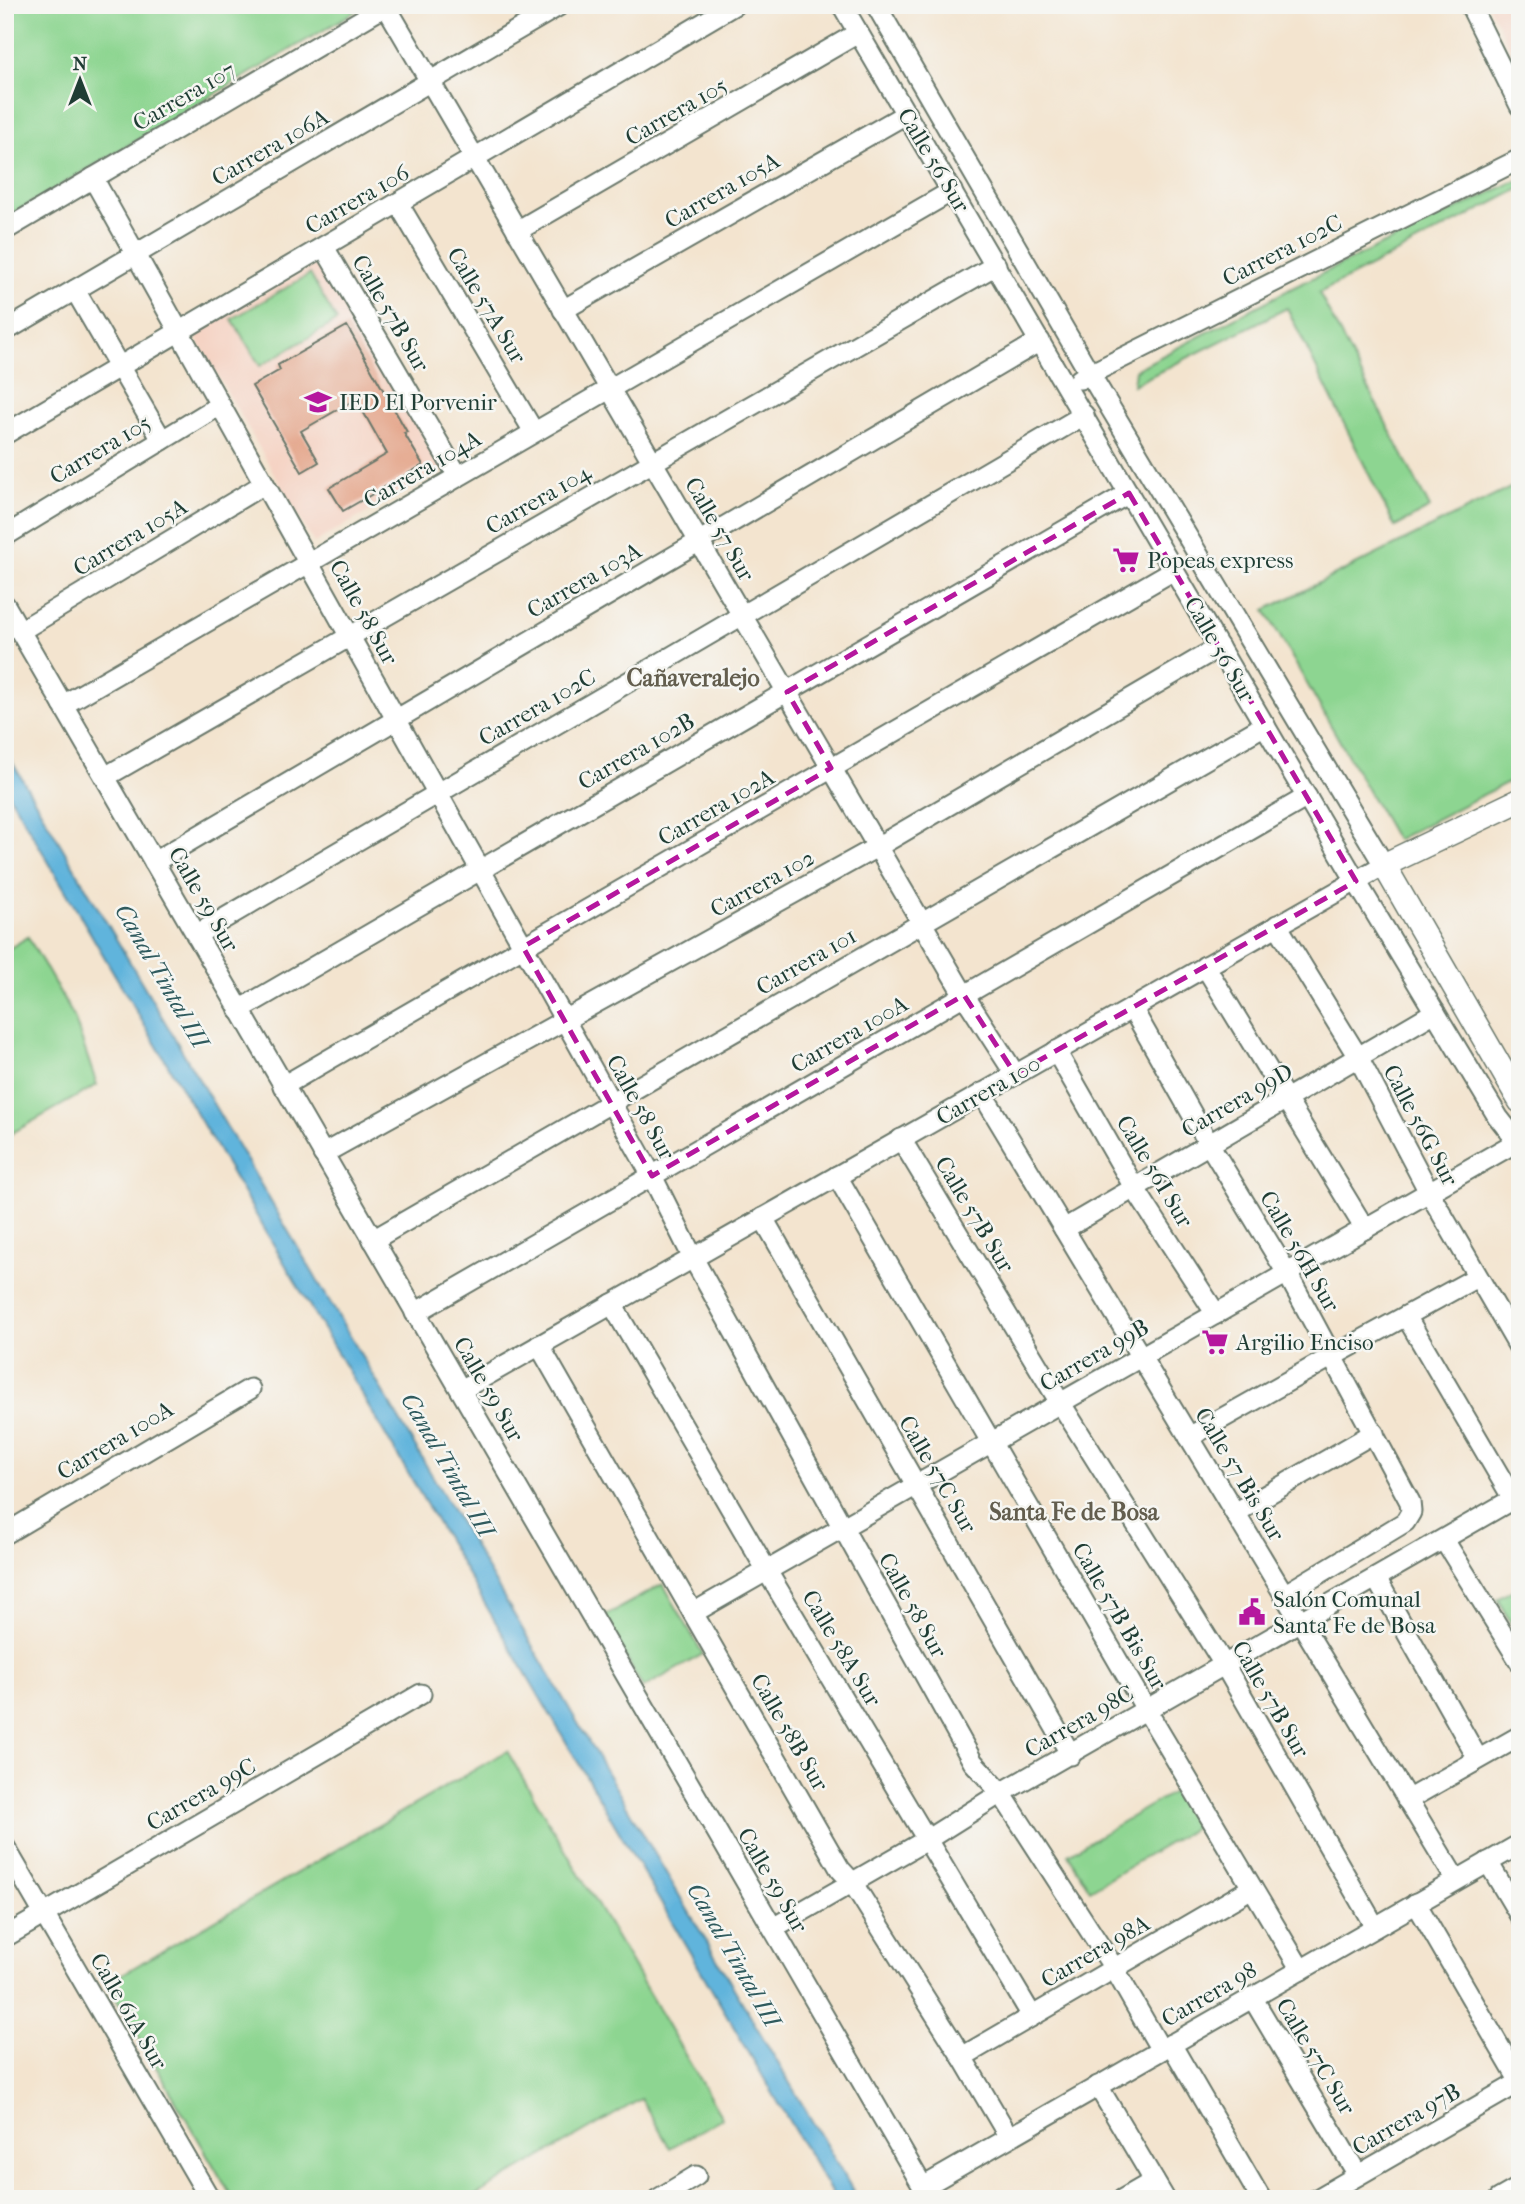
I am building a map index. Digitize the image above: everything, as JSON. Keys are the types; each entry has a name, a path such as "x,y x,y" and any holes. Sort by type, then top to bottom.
{"street":[{"name":"Carrera 106A","path":"5,331 560,5"},
{"name":"Carrera 106","path":"5,434 734,5"},
{"name":"Calle 56 Sur","path":"842,5 1356,881 1498,1116 1519,1142"},
{"name":"Calle 56 Sur","path":"876,5 1090,374 1384,865 1520,1101"},
{"path":"1470,5 1520,106"},
{"name":"Calle 57 Sur","path":"386,6 964,995 1015,1074"},
{"name":"Carrera 107","path":"5,230 386,6"},
{"name":"Carrera 105","path":"517,231 858,33"},
{"name":"Carrera 105A","path":"563,310 906,114"},
{"name":"Carrera 102C","path":"1066,385 1520,159"},
{"name":"Calle 58 Sur","path":"93,178 652,1176 693,1258 973,1762 1002,1793 1261,2199"},
{"name":"Carrera 104A","path":"63,705 952,191"},
{"name":"Calle 57A Sur","path":"398,203 534,432"},
{"name":"Calle 57B Sur","path":"324,247 458,476"},
{"name":"Carrera 104","path":"104,777 996,265"},
{"path":"75,290 162,440"},
{"name":"Carrera 103A","path":"154,862 1040,341"},
{"name":"Carrera 105","path":"5,536 220,405"},
{"name":"Carrera 102C","path":"196,935 1084,415"},
{"name":"Carrera 105A","path":"20,631 264,485"},
{"name":"Carrera 102B","path":"239,1010 1129,493"},
{"name":"Carrera 102A","path":"284,1086 1174,569"},
{"name":"Calle 59 Sur","path":"5,605 927,2193"},
{"name":"Carrera 102","path":"323,1154 877,847 1219,647"},
{"name":"Carrera 101","path":"373,1240 1265,725"},
{"name":"Carrera 100A","path":"415,1313 1307,797"},
{"name":"Carrera 100","path":"461,1390 1384,865 1520,800"},
{"name":"Calle 56G Sur","path":"1278,925 1357,1057 1429,1192 1520,1349"},
{"path":"1205,966 1365,1229"},
{"name":"Calle 56H Sur","path":"1132,1008 1209,1144 1287,1273 1410,1502 1411,1512 1405,1522 1284,1595"},
{"name":"Carrera 99D","path":"1064,1229 1435,1012"},
{"name":"Calle 56I Sur","path":"1056,1051 1135,1189 1216,1314"},
{"name":"Calle 57 Bis Sur","path":"982,1093 1456,1881"},
{"path":"1498,1116 1520,1108"},
{"name":"Calle 57B Sur","path":"901,1139 1225,1666 1374,1927"},
{"name":"Carrera 99B","path":"693,1613 1519,1142"},
{"name":"Calle 57B Bis Sur","path":"837,1176 1147,1711 1301,1969"},
{"name":"Calle 57C Sur","path":"763,1218 1071,1755"},
{"path":"1189,1437 1478,1277"},
{"name":"Calle 58A Sur","path":"612,1304 767,1571 1032,2016"},
{"path":"1406,1316 1516,1497"},
{"name":"Calle 58B Sur","path":"539,1345 840,1869 852,1882 1009,2137"},
{"name":"Carrera 100A","path":"5,1534 250,1390"},
{"path":"1234,1513 1374,1433"},
{"name":"Carrera 98C","path":"773,1928 1516,1497"},
{"path":"1444,1540 1520,1662"},
{"path":"1376,1578 1478,1759"},
{"name":"Carrera 99C","path":"5,1937 421,1693"},
{"path":"1407,1800 1520,1736"},
{"name":"Carrera 98","path":"927,2193 1009,2137 1520,1844"},
{"name":"Calle 61A Sur","path":"5,1847 210,2199"},
{"path":"1488,1862 1520,1916"},
{"name":"Carrera 98A","path":"962,2057 1252,1888"},
{"path":"1416,1903 1520,2082"},
{"name":"Calle 57C Sur","path":"1252,1997 1358,2175"},
{"name":"Carrera 97B","path":"1317,2199 1520,2082"},
{"path":"1098,2086 1165,2199"},
{"path":"658,2199 696,2176"},
{"path":"1123,2199 1154,2180"},
{"path":"1499,2199 1520,2187"}],"highlighted area":[{"path":"1129,493 1356,881 1015,1074 964,995 652,1176 523,947 831,768 787,692"}],"shaded area":[{"path":"1488,5 1520,5 1520,69"},
{"name":"IED El Porvenir","path":"322,261 442,470 314,543 194,334"}],"green space":[{"path":"5,5 366,5 5,218"},
{"path":"1520,181 1520,189 1319,293 1430,508 1395,527 1287,308 1133,385 1135,370 1294,287"},
{"path":"310,274 337,321 260,366 232,319"},
{"path":"1520,483 1520,776 1396,840 1265,610"},
{"path":"28,937 74,1017 97,1085 5,1137 5,951"},
{"path":"663,1584 703,1654 643,1688 603,1617"},
{"path":"1520,1586 1520,1638 1497,1599"},
{"path":"507,1751 722,2118 670,2148 641,2099 469,2199 233,2199 107,1983"},
{"path":"1180,1788 1201,1824 1090,1890 1068,1854"}],"water":[{"path":"5,750 858,2199 835,2199 5,788"}],"building":[{"path":"347,326 423,465 343,511 329,488 387,454 356,399 301,431 319,462 302,472 252,386 280,370 278,365"}],"place":[{"name":"IED El Porvenir","path":"318,402"},
{"name":"Popeas express","path":"1126,560"},
{"name":"Argilio Enciso","path":"1215,1342"},
{"name":"Salón Comunal Santa Fe de Bosa","path":"1252,1612"}],"district":[{"name":"Cañaveralejo","path":"693,678"},
{"name":"Santa Fe de Bosa","path":"1074,1512"}],"water label":[{"name":"Canal Tintal III","path":"162,976"},
{"name":"Canal Tintal III","path":"448,1465"},
{"name":"Canal Tintal III","path":"734,1955"}]}
